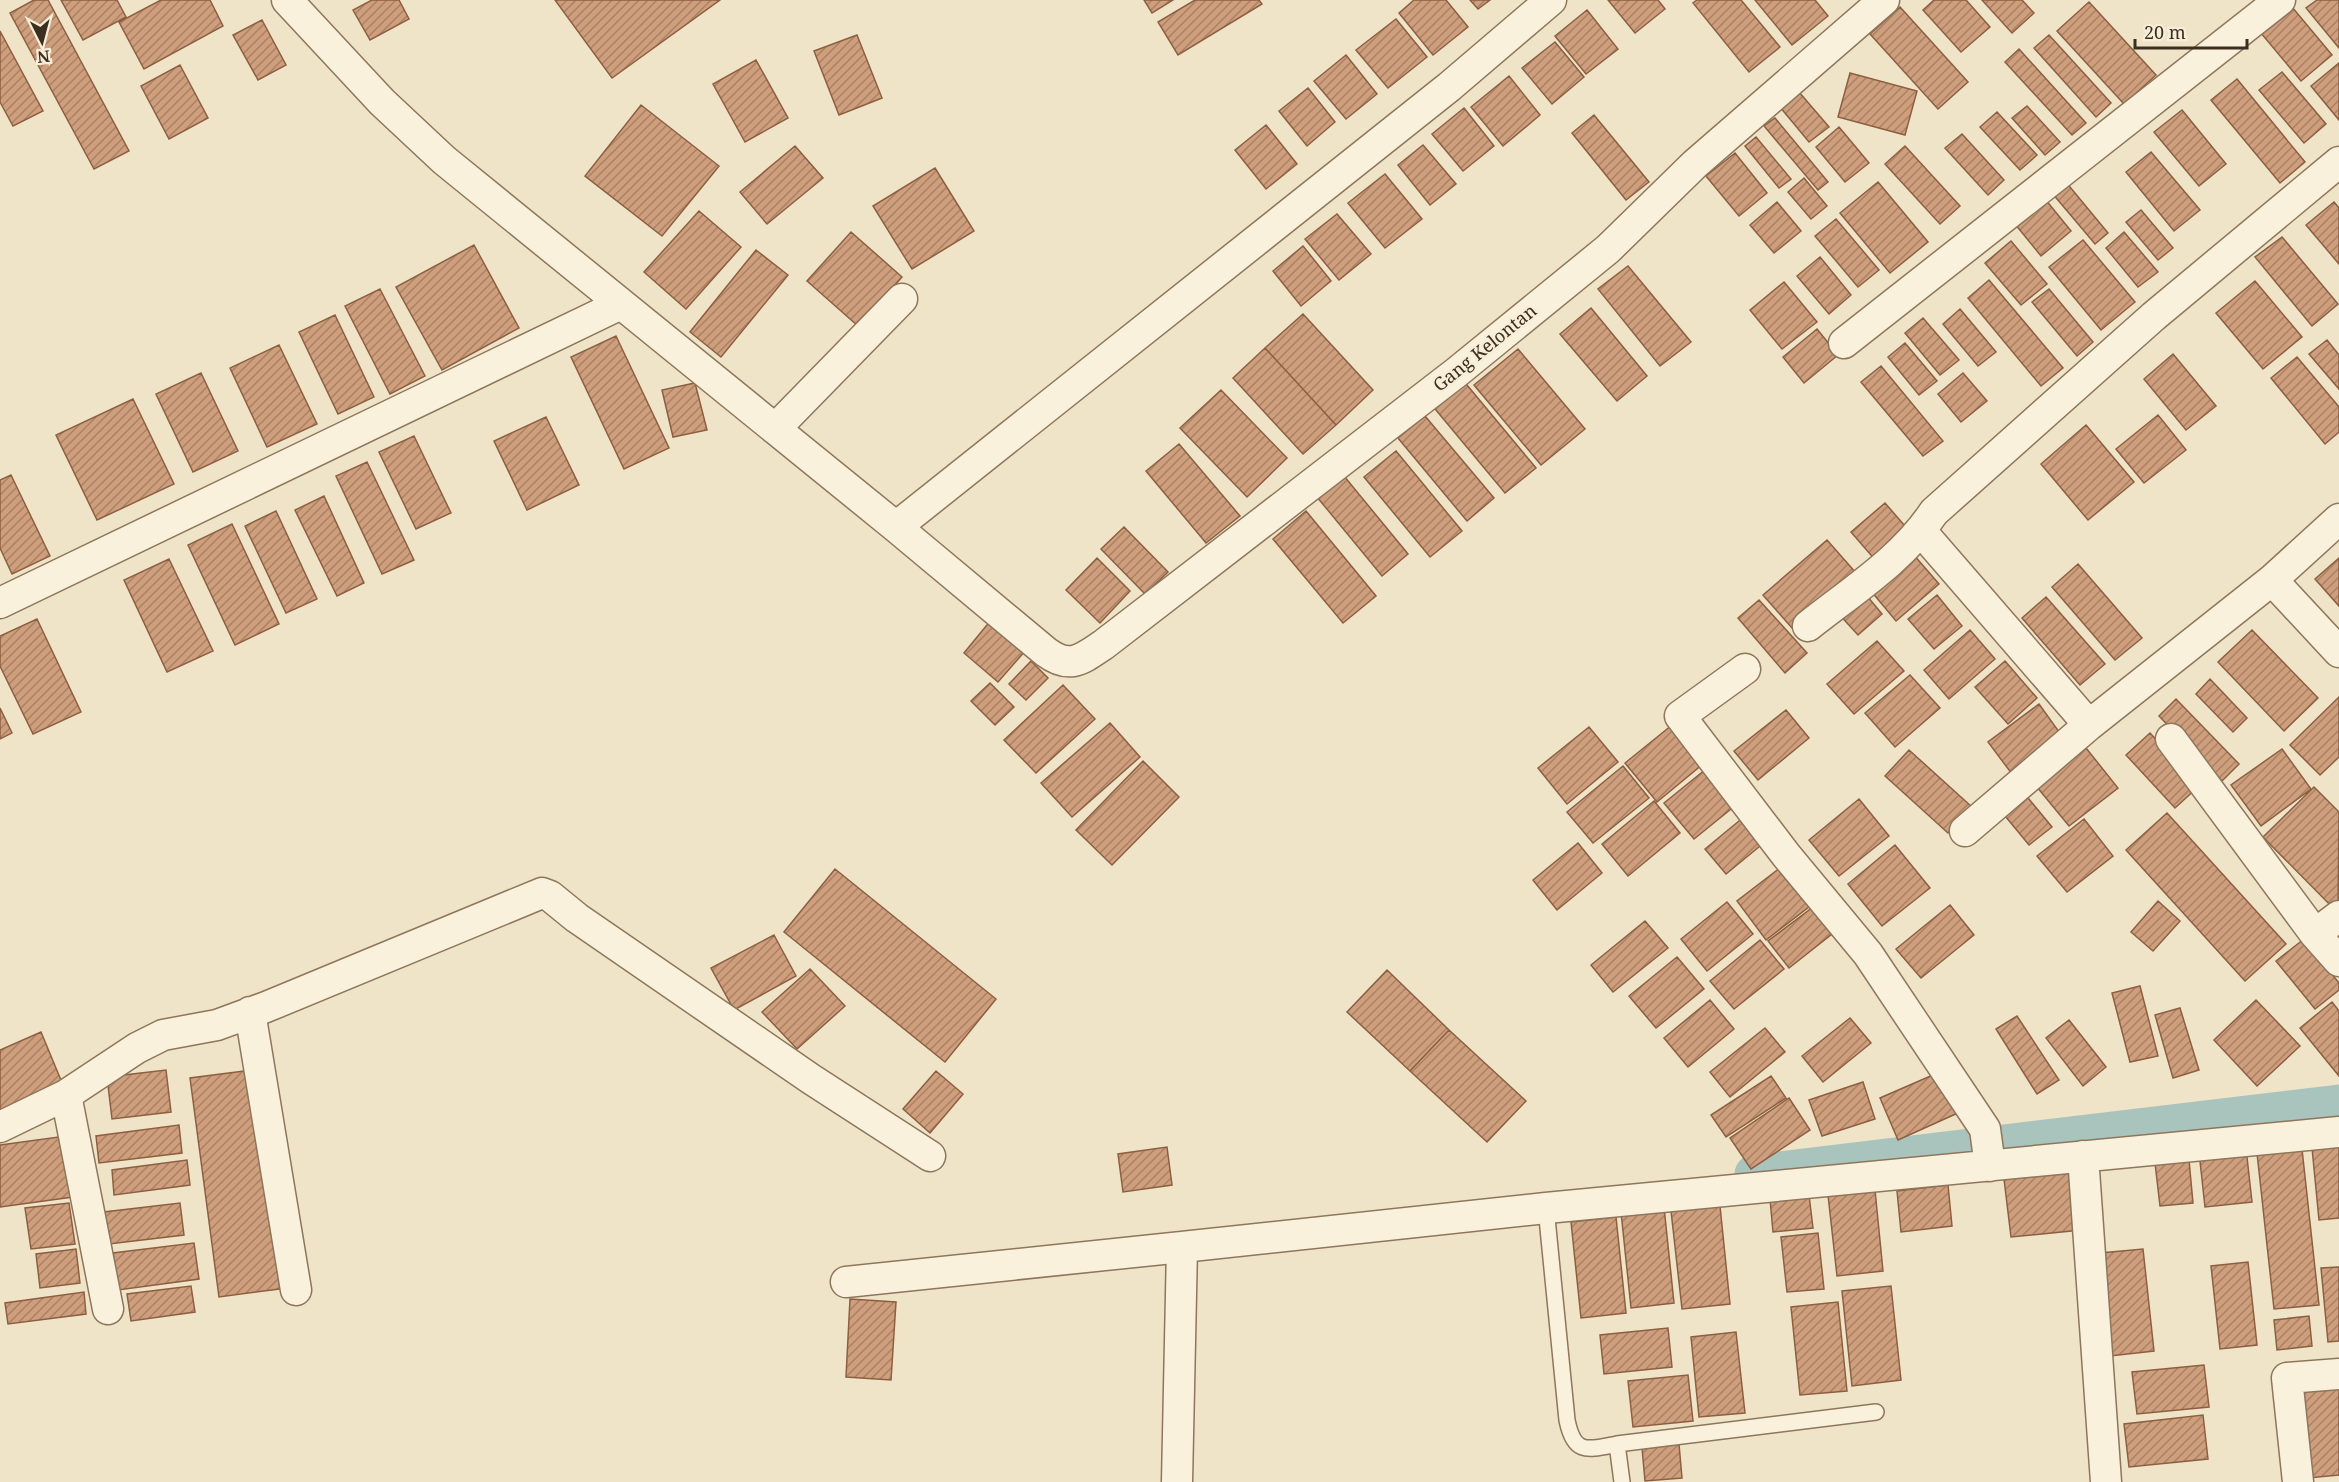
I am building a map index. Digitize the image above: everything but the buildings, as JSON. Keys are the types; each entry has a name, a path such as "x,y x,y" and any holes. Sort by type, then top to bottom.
{"street":[{"path":"287,0 382,102 444,160 896,527 1449,87 1551,0"},
{"name":"Gang Kelontan","path":"896,527 1046,652 1063,661 1075,661 1103,645 1466,364 1608,249 1695,164 1884,0"},
{"path":"1844,344 2280,0"},
{"path":"1808,626 1897,555 1921,531 1934,512 2154,316 2339,162"},
{"path":"775,429 902,298"},
{"path":"0,603 621,304"},
{"path":"1965,831 2089,726 2272,580 2339,519"},
{"path":"1921,531 2089,726"},
{"path":"2272,580 2339,652"},
{"path":"1744,669 1680,716 1786,855 1868,954 1985,1129 1990,1166"},
{"path":"2171,739 2315,934 2339,961"},
{"path":"0,1127 66,1095 151,1040 177,1031 217,1025 536,894 546,894 577,918 811,1079 930,1156"},
{"path":"2315,934 2339,916"},
{"path":"250,1012 296,1290"},
{"path":"66,1095 108,1309"},
{"path":"846,1282 1546,1208 2339,1132"},
{"path":"2083,1156 2106,1482"},
{"path":"1177,1482 1182,1247"},
{"path":"2298,1482 2287,1378 2339,1374"}],"lane":[{"path":"1546,1208 1570,1434 1576,1444 1583,1448 1593,1449 1617,1444 1876,1412"},
{"path":"1617,1444 1623,1482"}],"waterway":[{"path":"1754,1174 2339,1104"}]}
